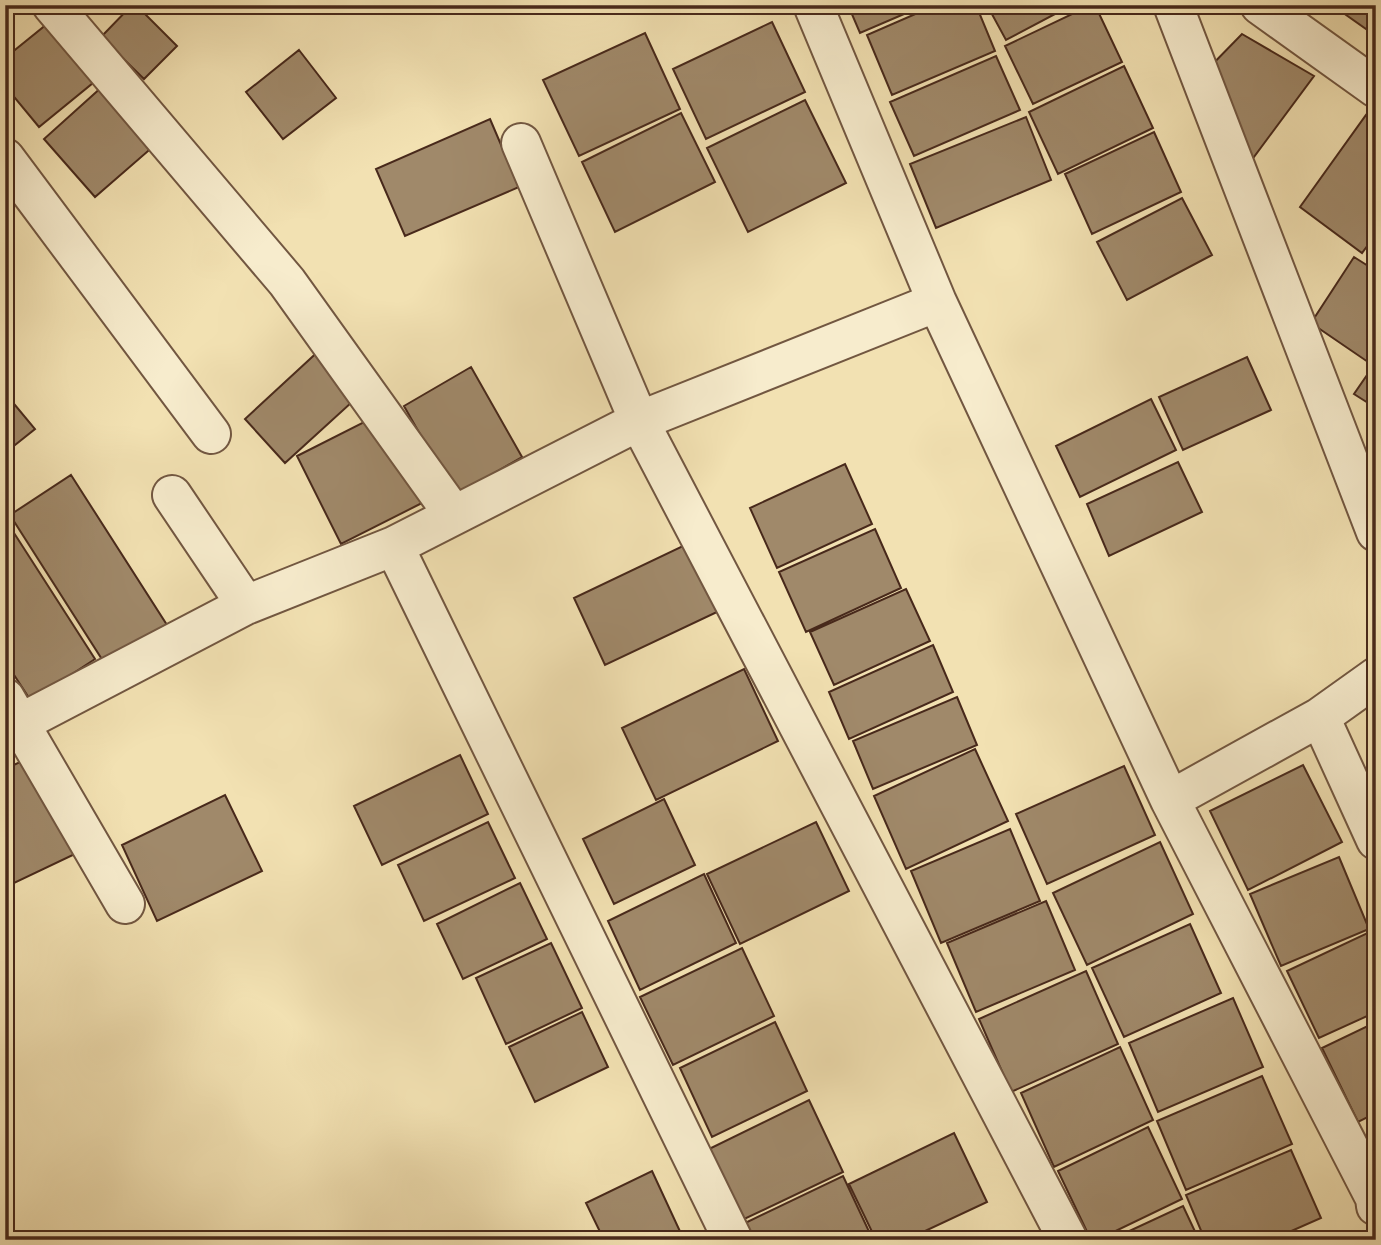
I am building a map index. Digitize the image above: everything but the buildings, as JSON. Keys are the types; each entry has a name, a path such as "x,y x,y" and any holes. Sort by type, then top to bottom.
{"street":[{"path":"52,5 287,282 454,515"},
{"path":"813,5 937,302 1170,800 1375,1198 1376,1206"},
{"path":"1173,5 1376,532"},
{"path":"1260,5 1376,88"},
{"path":"521,143 639,421 1068,1240"},
{"path":"5,158 211,434"},
{"path":"125,904 10,717 246,605 394,545 639,421 937,302"},
{"path":"172,495 246,605"},
{"path":"394,545 733,1240"},
{"path":"1170,800 1320,717 1376,677"},
{"path":"1320,717 1376,840"}]}
